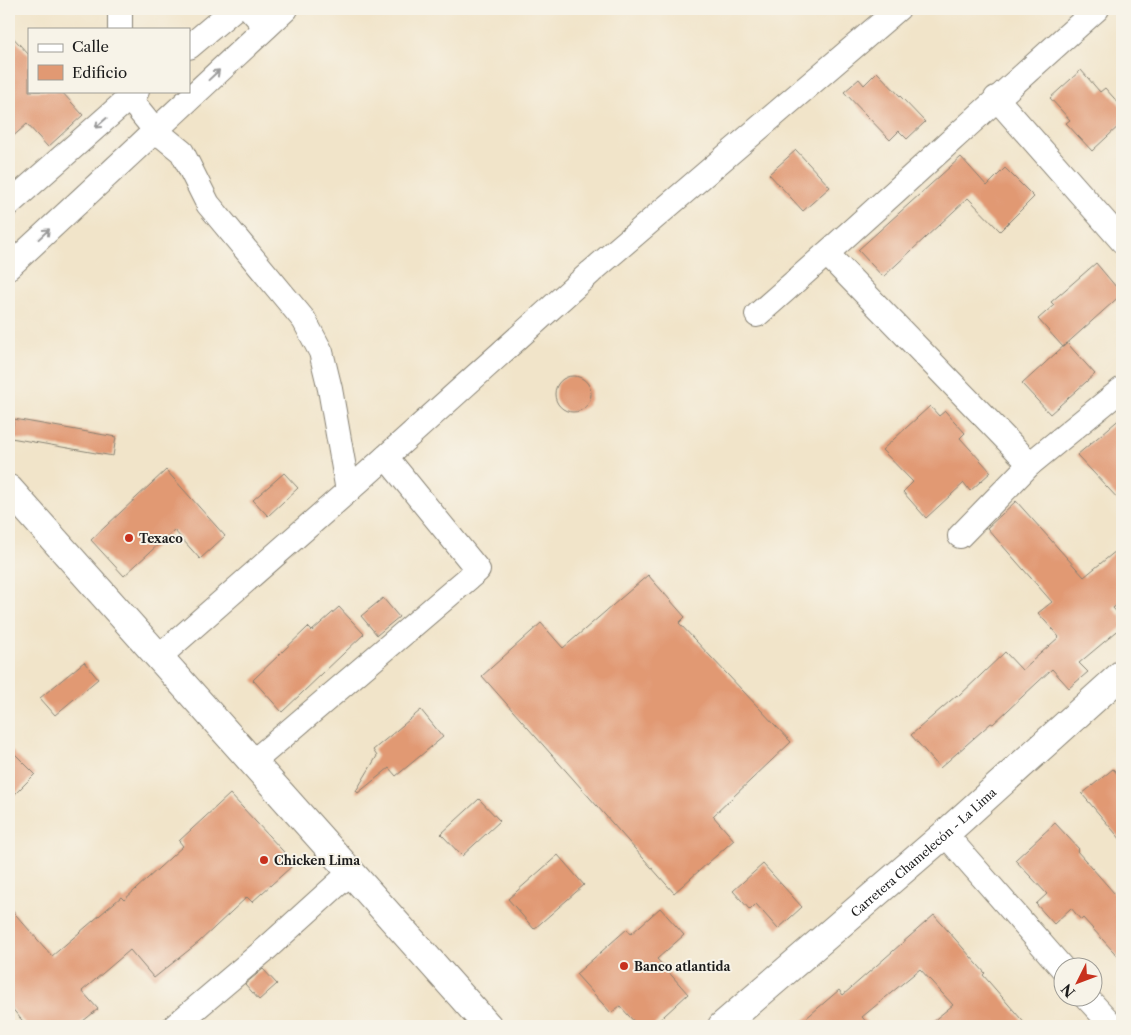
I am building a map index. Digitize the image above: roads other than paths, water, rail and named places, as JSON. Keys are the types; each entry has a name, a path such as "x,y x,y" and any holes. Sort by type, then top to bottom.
{"street":[{"path":"120,9 120,28"},
{"path":"190,47 234,9"},
{"path":"250,9 266,27"},
{"path":"12,256 155,130 286,9"},
{"path":"159,657 348,491 591,272 898,9"},
{"path":"757,315 827,254 996,98 1096,9"},
{"path":"9,204 131,94 155,130 182,152 208,204 304,320 322,352 348,491"},
{"path":"996,98 1122,241"},
{"path":"827,254 1030,464"},
{"path":"960,536 1030,464 1122,389"},
{"path":"253,762 478,570 386,457"},
{"path":"9,489 488,1026"},
{"name":"Carretera Chamelecón - La Lima","path":"722,1026 945,834 1122,674"},
{"path":"945,834 1054,959"},
{"path":"175,1026 267,948 352,872"},
{"path":"1097,1008 1112,1026"}],"place":[{"name":"Texaco","path":"129,538"},
{"name":"Chicken Lima","path":"264,860"},
{"name":"Banco atlantida","path":"624,966"}]}
